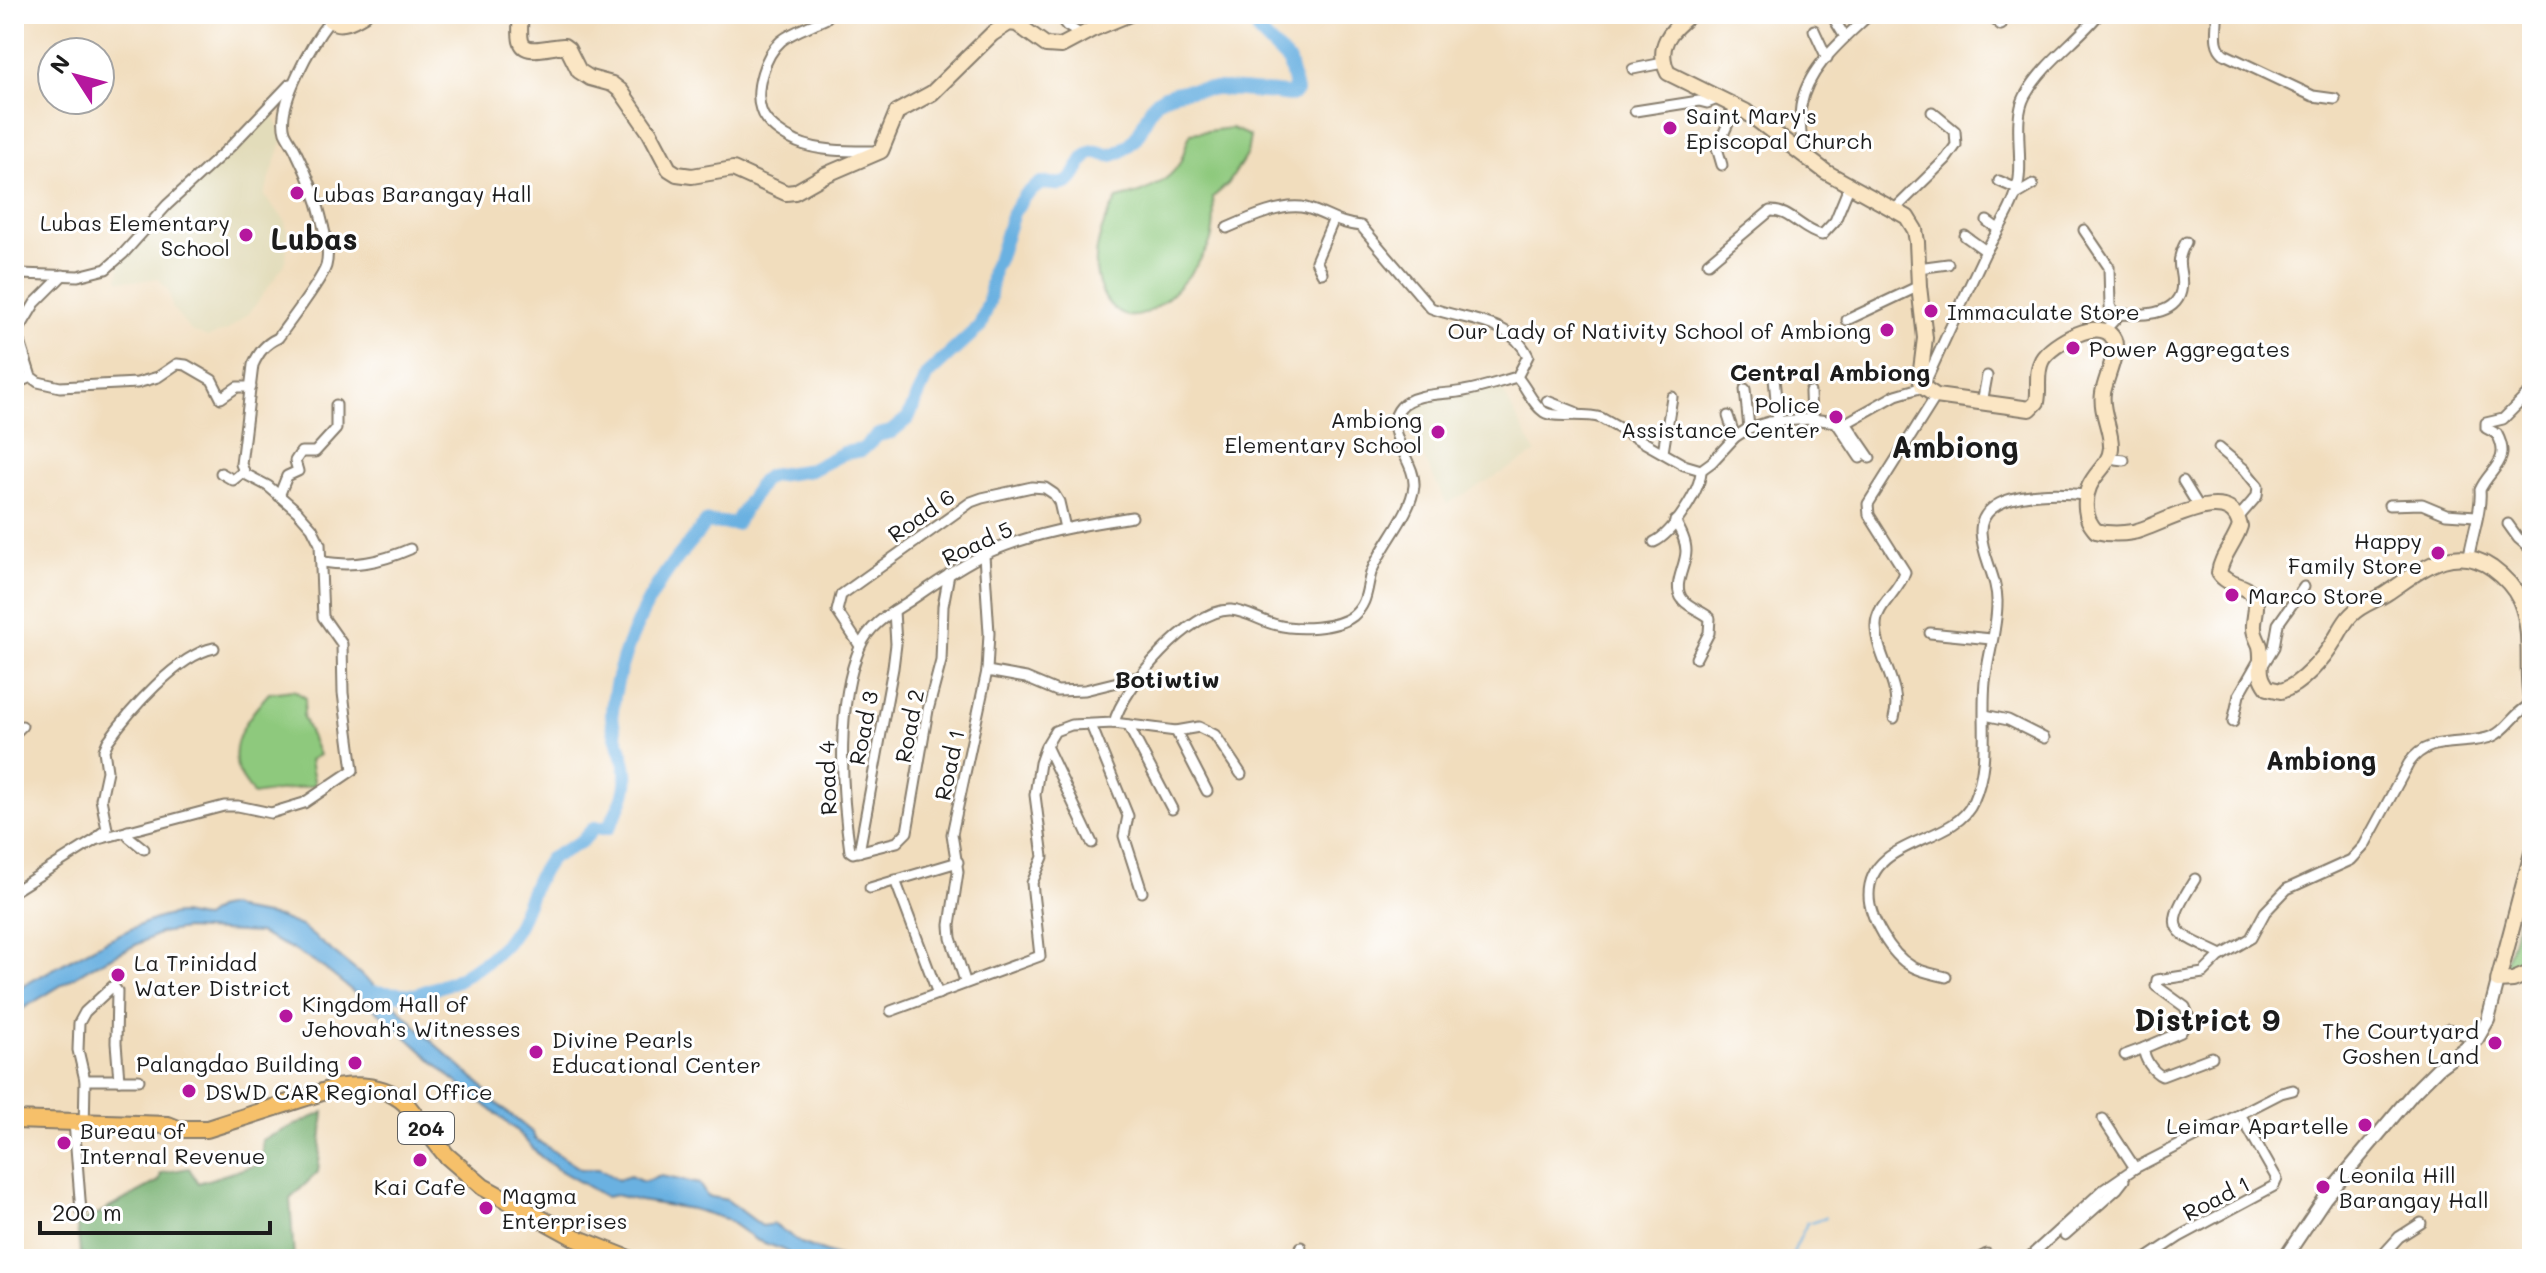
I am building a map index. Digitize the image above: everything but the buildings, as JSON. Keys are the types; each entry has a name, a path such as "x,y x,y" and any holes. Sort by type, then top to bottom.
{"highway":[{"name":"204","path":"14,1129 168,1125 178,1129 215,1127 335,1088 357,1086 381,1089 398,1096 446,1155 475,1181 586,1251 629,1259"},
{"name":"204","path":"14,1120 79,1127"}],"main road":[{"path":"329,17 340,24 364,14"},
{"path":"520,14 524,47 529,50 564,46 579,71 590,78 612,84 621,91 650,133 669,169 677,174 692,176 733,169 786,193 795,192 825,175 881,151 897,112 932,93 1009,23 1017,24 1052,47 1061,46 1130,14"},
{"path":"1691,14 1667,37 1663,47 1663,63 1668,73 1736,106 1849,187 1907,217 1915,230 1925,338 1920,378 1923,387 1936,396 2024,409 2034,407 2039,398 2039,367 2048,351 2090,330 2105,330 2111,334 2116,345 2103,397 2111,446 2108,458 2085,495 2087,518 2094,529 2101,532 2132,532 2210,507 2238,518 2238,533 2219,573 2224,581 2246,589 2256,602 2253,626 2260,677 2268,688 2287,689 2318,661 2359,607 2436,562 2447,557 2469,556 2501,575 2520,601 2528,631 2532,704"},
{"path":"2528,973 2498,975 2532,853"}],"street":[{"path":"830,14 780,42 774,50 762,75 760,109 766,120 797,142 839,150 881,151"},
{"path":"1057,14 1067,26 1082,35"},
{"path":"1831,14 1845,37"},
{"path":"1854,29 1858,14"},
{"path":"1804,157 1800,134 1801,101 1827,58 1870,14"},
{"path":"1988,14 2001,25"},
{"path":"1547,401 1601,418 1692,469 1701,470 1735,437 1749,428 1778,421 1811,419 1841,422 1896,395 1923,387 2017,192 2021,151 2019,117 2024,99 2046,67 2073,44 2099,14"},
{"path":"2217,14 2216,39 2218,48 2224,54 2313,96 2335,99"},
{"path":"14,277 20,274 90,275 106,269 292,82 329,17"},
{"path":"1814,30 1827,58"},
{"path":"1633,69 1663,63"},
{"path":"95,840 224,806 271,813 304,803 353,771 343,693 342,644 323,617 320,544 312,528 279,496 244,471 241,464 253,365 269,342 278,338 326,268 326,237 319,209 286,133 284,121 292,82"},
{"path":"1635,111 1699,101 1707,103 1720,98"},
{"path":"1722,165 1717,148 1736,106"},
{"path":"1895,209 1929,177 1956,145 1955,131 1932,112"},
{"path":"1999,181 2017,192"},
{"path":"2017,192 2033,185"},
{"path":"1708,263 1770,211 1781,212 1807,230 1822,235 1835,221 1849,187"},
{"path":"1114,723 1118,708 1138,677 1178,637 1204,618 1232,610 1295,628 1335,625 1355,614 1367,598 1376,563 1414,487 1410,465 1396,434 1395,416 1399,408 1415,399 1462,392 1517,377 1528,356 1523,345 1485,321 1431,308 1361,226 1333,221 1301,207 1265,213 1227,228"},
{"path":"1322,273 1316,261 1333,221"},
{"path":"1987,221 1998,229"},
{"path":"2084,230 2109,267 2110,306 2116,317"},
{"path":"1965,236 1986,251"},
{"path":"2105,330 2120,314 2141,317 2175,302 2181,291 2178,259 2186,242"},
{"path":"1918,268 1948,264"},
{"path":"63,275 35,303 14,337 21,345 31,377 38,382 60,387 137,383 158,377 177,364 186,365 212,380 221,398 242,385 251,387"},
{"path":"1847,320 1919,286"},
{"path":"1982,403 1987,376"},
{"path":"14,384 31,377"},
{"path":"1517,377 1545,413 1555,416 1578,413"},
{"path":"1774,378 1778,421"},
{"path":"1745,389 1749,428"},
{"path":"1810,392 1811,419"},
{"path":"1894,718 1897,701 1876,626 1879,612 1905,572 1869,515 1868,504 1936,396"},
{"path":"2469,556 2481,501 2480,490 2496,470 2503,448 2497,434 2485,427 2486,422 2508,416 2526,396"},
{"path":"1663,452 1672,397"},
{"path":"279,496 287,476 298,471 295,461 301,452 315,452 336,429 336,405"},
{"path":"1728,416 1735,437"},
{"path":"1841,422 1865,458"},
{"path":"2219,448 2244,469 2258,486 2257,496 2238,518"},
{"path":"2108,458 2124,460"},
{"path":"1654,542 1663,537 1697,490 1701,470"},
{"path":"221,473 233,480 244,471"},
{"path":"2183,481 2210,507"},
{"name":"Road 6","path":"860,646 837,611 841,595 971,502 1032,487 1045,488 1059,502 1065,528"},
{"path":"1946,977 1915,969 1898,954 1880,928 1870,905 1870,883 1886,860 1903,848 1957,822 1973,802 1985,756 1985,684 1998,599 1981,534 1987,517 2002,503 2030,494 2085,495"},
{"path":"2389,505 2422,504 2446,514 2476,516"},
{"name":"Road 5","path":"860,646 876,623 949,574 984,555 1065,528 1132,517"},
{"path":"1675,521 1685,540 1686,550 1679,592 1687,604 1710,618 1711,625 1696,658"},
{"path":"2508,524 2532,550"},
{"path":"323,562 344,566 371,563 410,549"},
{"name":"Road 1","path":"965,981 951,938 958,862 952,834 987,671 989,633 984,555"},
{"name":"Road 2","path":"859,852 897,842 907,832 928,710 941,661 943,606 949,574"},
{"path":"2233,722 2239,695 2274,647 2278,624 2304,587"},
{"name":"Road 3","path":"859,852 893,668 896,644 894,611"},
{"path":"1930,633 1991,639"},
{"name":"Road 4","path":"859,852 851,853 848,839 843,736 845,705 860,646"},
{"path":"14,891 95,840 107,829 101,799 107,771 104,750 108,741 170,671 198,653 214,648"},
{"path":"987,671 1026,678 1057,691 1085,690 1138,677"},
{"path":"2125,1055 2181,1032 2188,1023 2188,1011 2156,986 2157,980 2197,976 2222,955 2251,938 2265,912 2287,889 2338,868 2358,854 2409,763 2419,751 2438,744 2494,736 2517,712 2532,704"},
{"path":"1985,715 2008,720 2044,738"},
{"path":"891,1011 965,981 1040,956 1032,883 1043,857 1035,795 1046,746 1055,731 1071,725 1114,723 1176,731 1199,727 1209,731 1227,750 1241,774"},
{"path":"1091,725 1128,816 1124,836 1142,892"},
{"path":"1128,725 1172,809"},
{"path":"14,734 22,726"},
{"path":"1176,731 1207,791"},
{"path":"1046,746 1092,843"},
{"path":"128,831 129,837 144,849"},
{"path":"870,888 958,862"},
{"path":"2195,879 2176,908 2174,918 2178,929 2187,938 2222,955"},
{"path":"895,880 938,994"},
{"path":"2284,1259 2325,1198 2413,1093 2438,1068 2477,1039 2488,1020 2498,975"},
{"path":"81,1212 79,1127 85,1080 78,1050 79,1023 85,1012 113,986 117,991 119,1080"},
{"path":"2448,1029 2477,1039"},
{"path":"2144,1048 2143,1053 2154,1071 2162,1076 2212,1057"},
{"path":"85,1080 139,1080"},
{"path":"2027,1259 2103,1190 2132,1171 2281,1093 2293,1090"},
{"name":"Road 1","path":"2146,1259 2179,1237 2274,1186 2277,1179 2273,1169 2240,1114"},
{"path":"2103,1119 2132,1171"},
{"path":"2065,1235 2117,1189 2132,1171"},
{"path":"2379,1259 2399,1237 2421,1223"},
{"path":"1297,1259 1301,1247"},
{"path":"1977,1259 1987,1254"}],"shaded area":[{"path":"272,111 283,139 264,196 285,220 288,240 285,264 251,311 228,330 208,337 191,331 173,309 168,290 158,278 118,280 121,260 186,191"},
{"path":"1499,385 1536,453 1447,504 1400,411 1420,398"}],"green space":[{"path":"1231,128 1250,136 1247,154 1228,184 1213,197 1213,230 1206,250 1177,289 1152,310 1140,315 1120,313 1104,296 1096,268 1101,233 1117,199 1144,191 1167,178 1179,164 1191,133"},
{"path":"293,690 306,698 303,717 319,755 310,760 315,785 253,795 237,767 235,757 239,736 249,717 269,693"},
{"path":"2532,868 2532,968 2505,967"},
{"path":"324,1112 318,1172 290,1199 294,1259 88,1259 80,1252 77,1225 159,1181 161,1173 189,1168 198,1183 262,1163 262,1140"}],"water":[{"path":"230,906 278,917 301,926 386,995 482,1086 490,1098 533,1133 535,1139 581,1169 599,1169 618,1180 630,1176 643,1182 661,1176 699,1184 707,1196 727,1200 762,1226 774,1224 801,1243 845,1259 796,1259 784,1250 756,1240 726,1219 692,1209 616,1195 606,1197 540,1156 516,1130 325,969 259,933 185,929 160,933 93,966 14,1014 14,991 96,946 164,917 179,914 204,918 216,909"}],"waterway":[{"path":"369,992 415,995 455,981 487,961 517,927 536,881 550,859 582,841 594,828 608,828 626,786 625,764 612,720 614,694 631,637 658,585 706,522 735,524 762,481 769,476 811,470 844,453 862,450 878,435 891,432 908,418 927,375 980,326 989,302 993,269 1013,213 1024,196 1041,183 1066,183 1089,154 1110,155 1123,149 1137,137 1157,101 1176,92 1208,89 1293,95 1296,91 1289,62 1259,32 1259,14"},
{"path":"1790,1259 1807,1223 1826,1217"}],"place":[{"name":"Saint Mary's Episcopal Church","path":"1670,128"},
{"name":"Lubas Barangay Hall","path":"297,193"},
{"name":"Lubas Elementary School","path":"246,235"},
{"name":"Immaculate Store","path":"1931,311"},
{"name":"Our Lady of Nativity School of Ambiong","path":"1887,330"},
{"name":"Power Aggregates","path":"2073,348"},
{"name":"Police Assistance Center","path":"1836,417"},
{"name":"Ambiong Elementary School","path":"1438,432"},
{"name":"Happy Family Store","path":"2438,553"},
{"name":"Marco Store","path":"2232,595"},
{"name":"La Trinidad Water District","path":"118,975"},
{"name":"Kingdom Hall of Jehovah's Witnesses","path":"286,1016"},
{"name":"The Courtyard Goshen Land","path":"2495,1043"},
{"name":"Divine Pearls Educational Center","path":"536,1052"},
{"name":"Palangdao Building","path":"355,1063"},
{"name":"DSWD CAR Regional Office","path":"189,1091"},
{"name":"Leimar Apartelle","path":"2365,1125"},
{"name":"Bureau of Internal Revenue","path":"64,1143"},
{"name":"Kai Cafe","path":"420,1160"},
{"name":"Leonila Hill Barangay Hall","path":"2323,1187"},
{"name":"Magma Enterprises","path":"486,1208"}],"district":[{"name":"Lubas","path":"314,238"},
{"name":"Central Ambiong","path":"1830,371"},
{"name":"Ambiong","path":"1955,446"},
{"name":"Botiwtiw","path":"1167,678"},
{"name":"Ambiong","path":"2321,760"},
{"name":"District 9","path":"2207,1019"}]}
